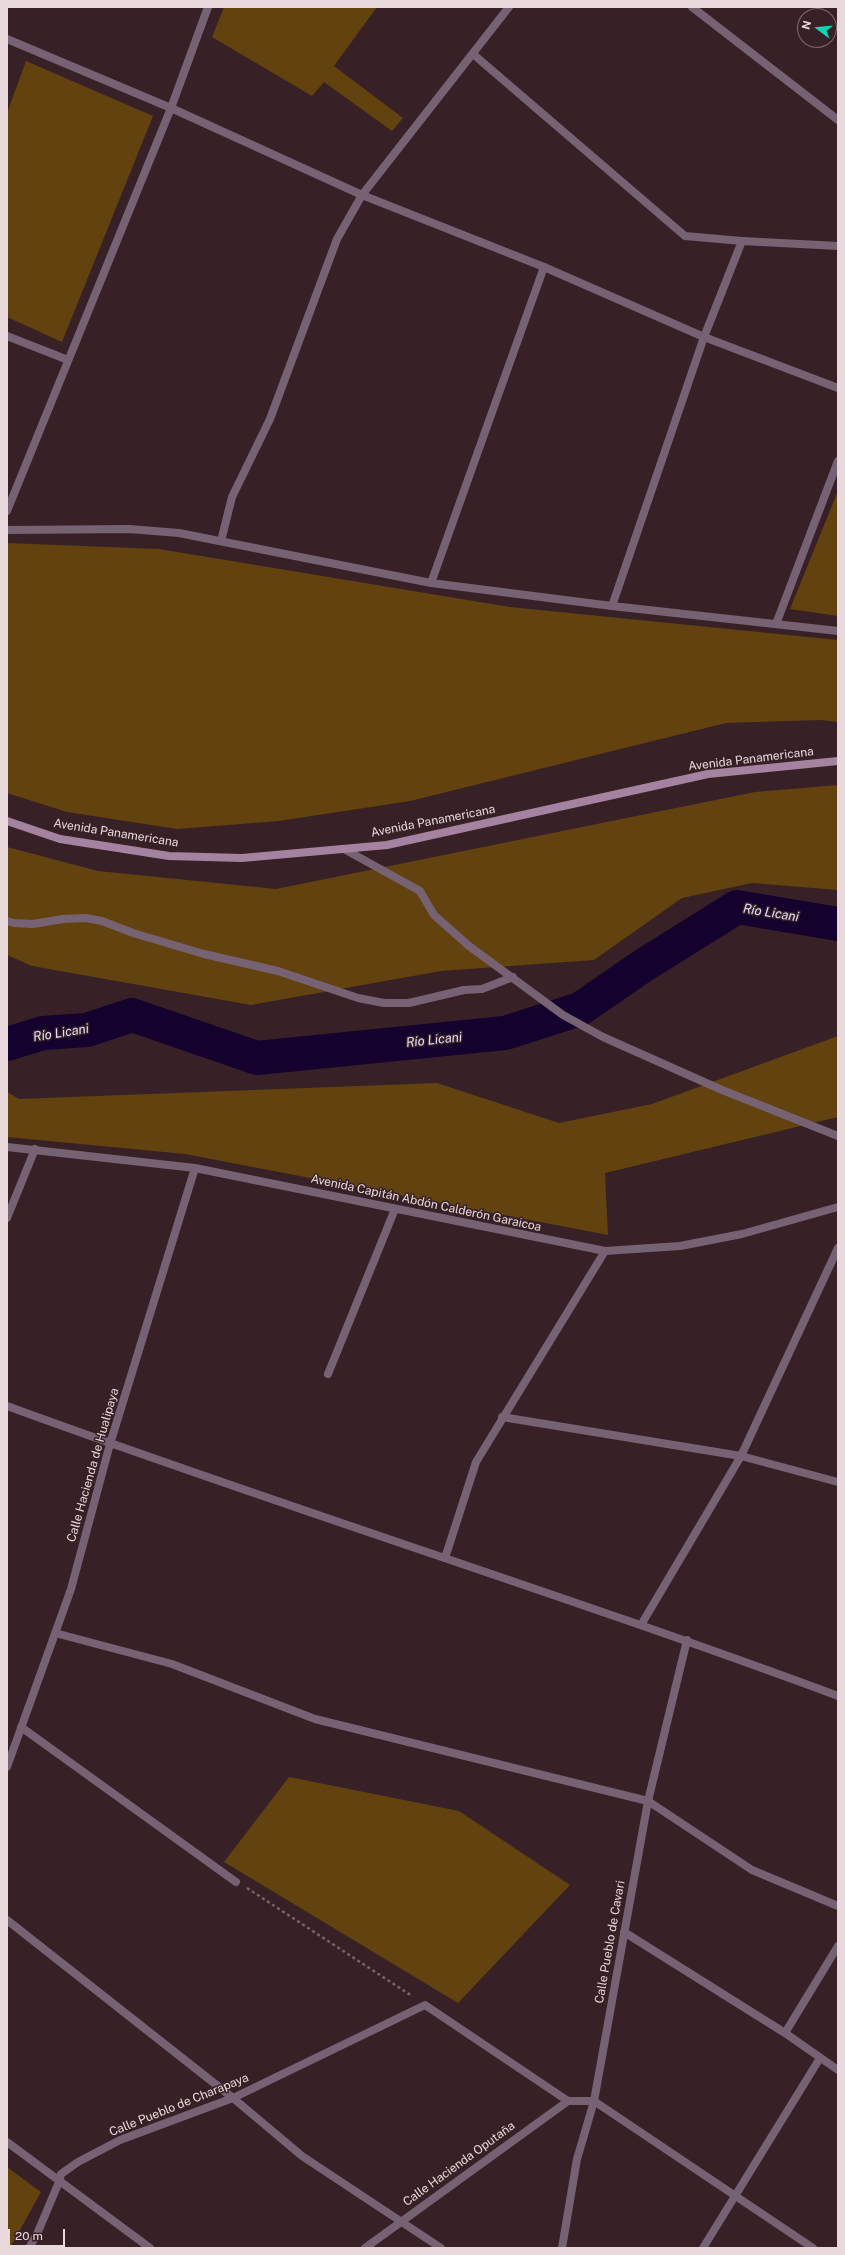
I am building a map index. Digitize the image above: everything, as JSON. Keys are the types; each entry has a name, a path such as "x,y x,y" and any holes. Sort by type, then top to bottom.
{"main road":[{"name":"Avenida Panamericana","path":"7,821 60,839 169,856 242,858 387,845 708,774 838,761"}],"street":[{"path":"7,511 171,108 208,7"},
{"path":"221,541 232,497 270,419 337,238 362,195 509,7"},
{"path":"692,7 838,120"},
{"path":"7,39 171,108 362,195 544,267 704,337 838,388"},
{"path":"473,54 685,236 742,241 838,246"},
{"path":"612,606 704,337 742,241"},
{"path":"431,583 544,267"},
{"path":"7,336 68,360"},
{"path":"776,624 838,461"},
{"path":"7,530 129,529 179,533 431,583 612,606 838,631"},
{"path":"344,848 420,891 434,915 469,946 563,1015 603,1037 722,1090 838,1136"},
{"path":"7,921 33,924 63,919 86,918 102,921 133,933 204,954 278,971 358,998 384,1003 409,1002 464,990 482,989 513,978"},
{"name":"Avenida Capitán Abdón Calderón Garaicoa","path":"7,1147 195,1168 605,1252 680,1246 742,1234 838,1208"},
{"path":"7,1218 35,1149"},
{"name":"Calle Hacienda de Hualipaya","path":"7,1767 71,1589 110,1444 195,1168"},
{"path":"328,1374 396,1208"},
{"path":"641,1625 741,1456 838,1248"},
{"path":"445,1558 476,1462 605,1252"},
{"path":"7,1406 110,1444 687,1640 838,1696"},
{"path":"502,1418 741,1456 838,1482"},
{"path":"55,1633 172,1664 315,1718 648,1801 752,1870 838,1906"},
{"name":"Calle Pueblo de Cavari","path":"562,2248 577,2159 594,2101 648,1801 687,1640"},
{"path":"21,1727 236,1882"},
{"path":"7,1920 233,2098 302,2156 441,2248"},
{"path":"624,1932 785,2033 838,2070"},
{"path":"785,2033 838,1946"},
{"path":"425,2005 568,2101 594,2101 813,2248"},
{"name":"Calle Pueblo de Charapaya","path":"29,2248 38,2234 59,2182 60,2174 78,2162 120,2140 233,2098 425,2005"},
{"path":"703,2248 820,2058"},
{"name":"Calle Hacienda Oputaña","path":"365,2248 400,2221 568,2101"},
{"path":"7,2142 150,2248"}],"path":[{"path":"236,1882 425,2005"}],"shaded area":[{"path":"224,7 377,7 334,66 403,118 392,131 324,82 312,96 212,37"},
{"path":"26,61 153,116 62,342 7,317 7,113"},
{"path":"838,491 838,616 790,609"},
{"path":"7,543 159,549 510,607 838,640 838,722 820,720 726,723 410,801 279,821 177,829 67,812 7,793"},
{"path":"838,785 838,890 752,883 682,898 594,960 441,971 251,1005 32,966 7,955 7,847 98,871 276,889 755,792"},
{"path":"838,1036 838,1117 605,1173 608,1235 185,1154 7,1137 7,1092 19,1099 437,1083 559,1123 652,1104"},
{"path":"289,1777 459,1811 570,1885 458,2003 224,1862"},
{"path":"7,2167 41,2192 10,2248 7,2248"}],"waterway":[{"name":"Río Licani","path":"7,1044 43,1033 87,1030 132,1015 257,1058 505,1033 580,1009 644,965 737,907 838,924"}]}
